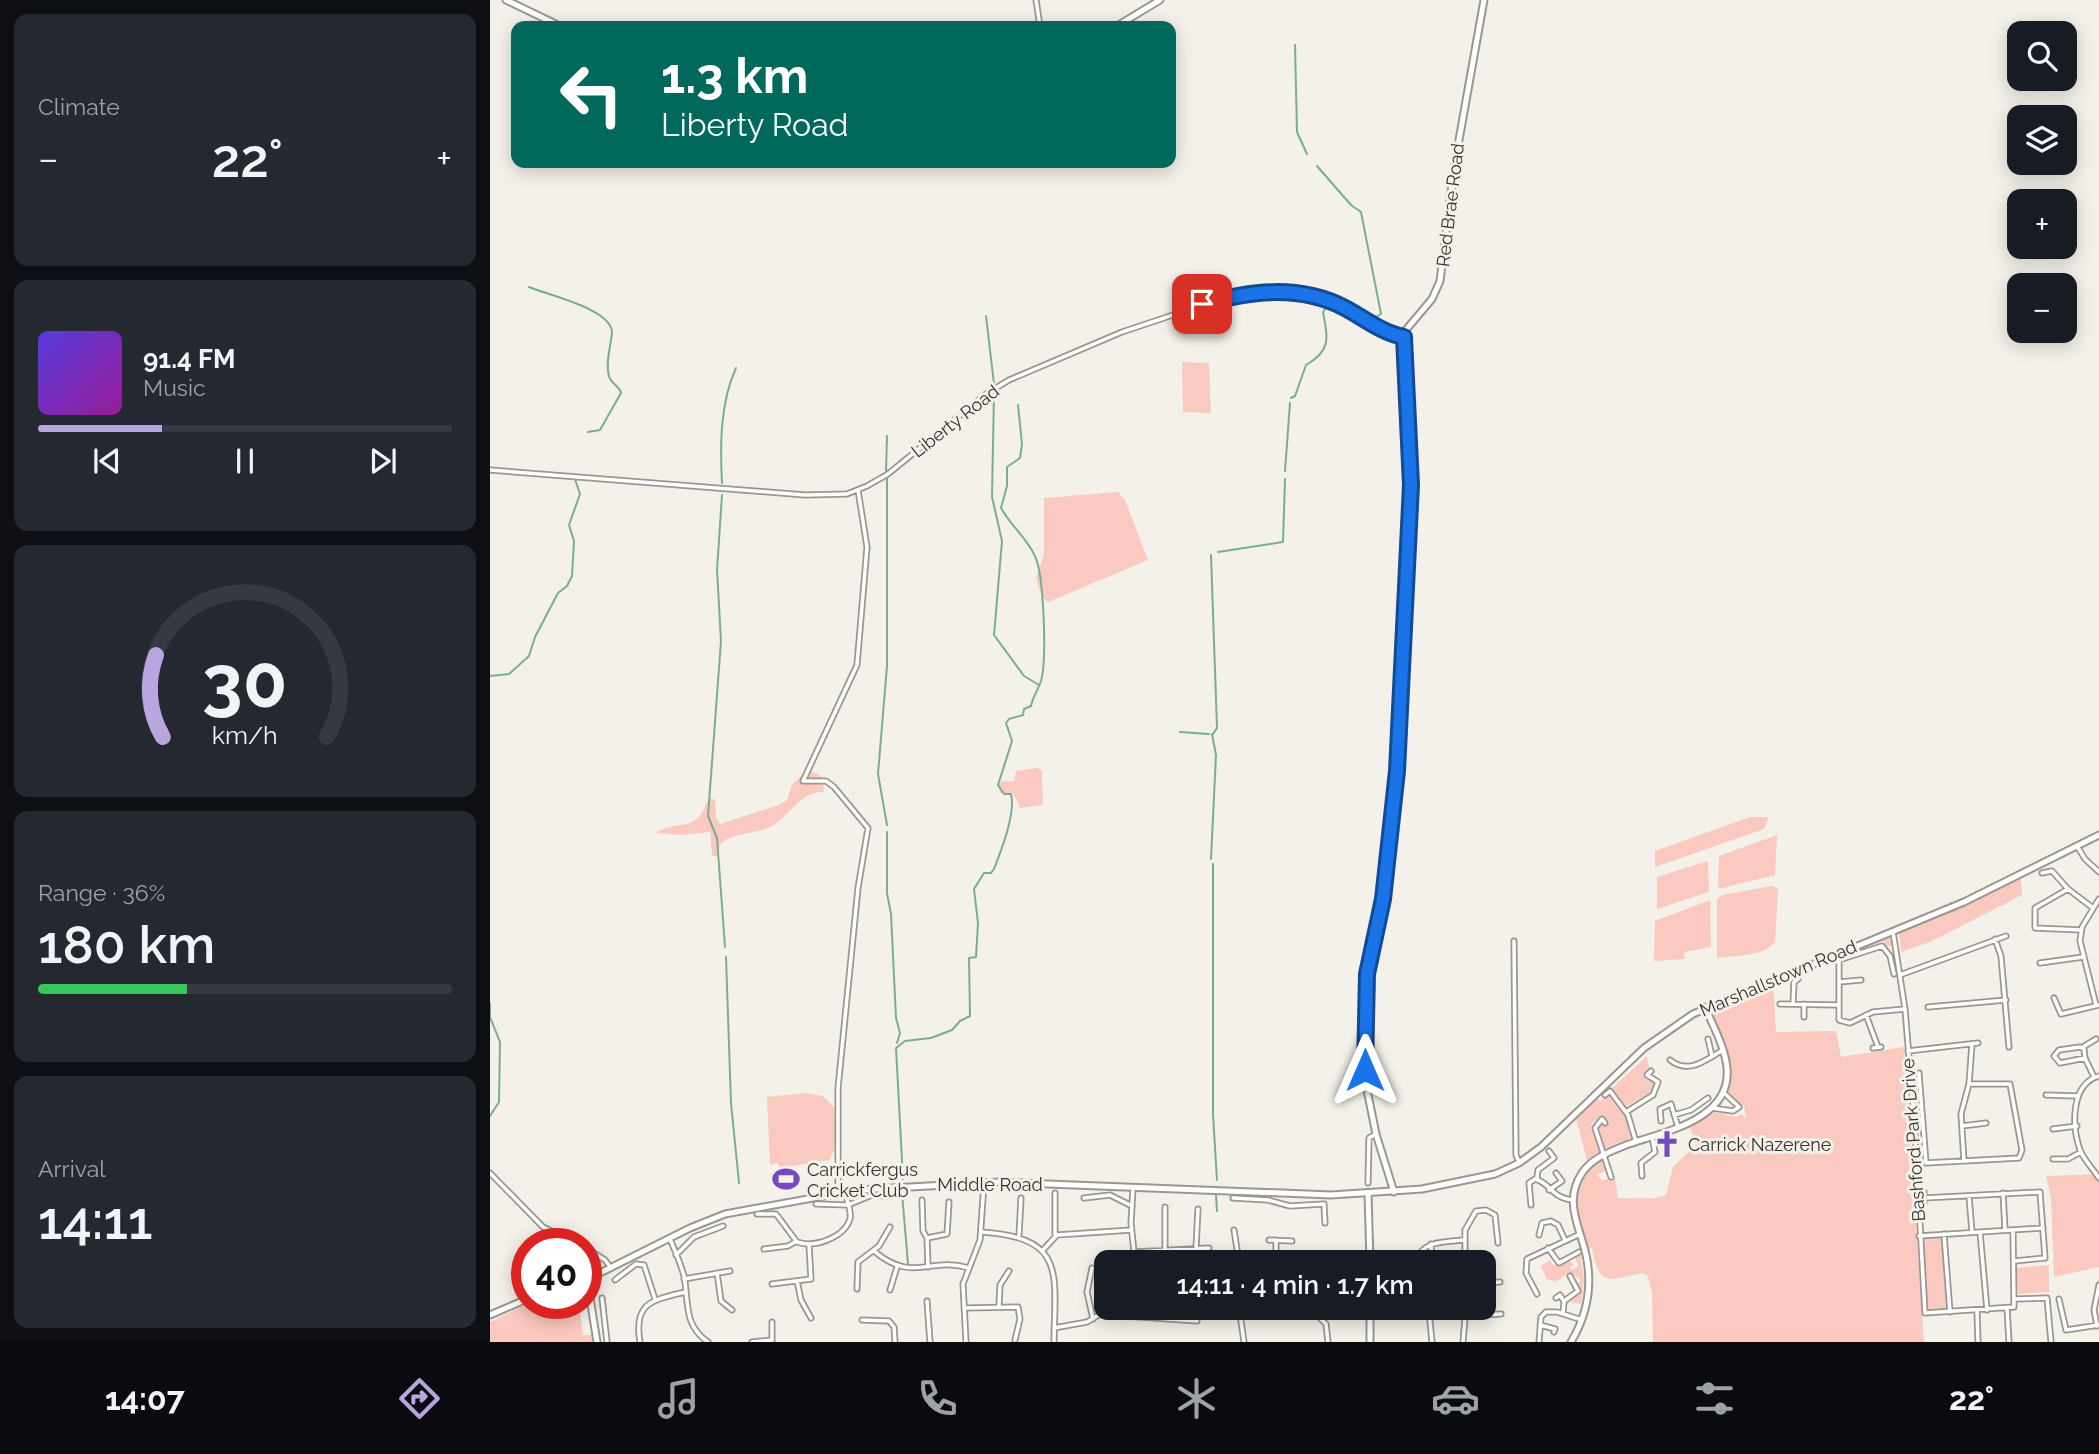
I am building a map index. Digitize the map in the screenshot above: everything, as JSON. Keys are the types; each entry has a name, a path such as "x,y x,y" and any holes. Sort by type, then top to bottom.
{"street":[{"path":"506,0 550,21"},
{"path":"1036,0 1039,21"},
{"path":"1125,21 1160,0"},
{"name":"Red Brae Road","path":"1404,337 1432,299 1441,274 1454,166 1484,0"},
{"name":"Liberty Road","path":"490,470 805,495 837,495 858,491 888,474 993,389 1122,332 1202,304 1259,292 1304,295 1339,305 1384,331 1404,337"},
{"path":"1394,1192 1390,1169 1376,1133 1367,1090 1366,989 1383,899 1397,771 1411,485 1404,337"},
{"path":"757,1214 777,1215 796,1241 809,1245 825,1241 846,1225 850,1216 841,1192 838,1088 858,888 868,828 834,787 826,782 803,781 857,665 867,547 858,491"},
{"name":"Marshallstown Road","path":"1368,1194 1481,1178 1519,1163 1557,1134 1644,1048 1705,1007 1964,902 2099,835"},
{"path":"2077,846 2085,859 2099,872"},
{"path":"2042,873 2053,872 2068,889 2093,908"},
{"path":"2068,889 2035,908 2035,927 2038,930 2081,930"},
{"path":"2054,998 2060,1014 2097,1005 2083,957 2081,930 2099,899"},
{"name":"Bashford Park Drive","path":"1892,930 1905,1009 1925,1313 1950,1312"},
{"path":"1900,975 2006,936"},
{"path":"1995,939 2001,956 2009,1047"},
{"path":"1514,941 1516,1155 1519,1163"},
{"path":"1894,974 1889,954 1880,946 1839,961 1838,1005 1842,1023 1866,1015 1905,1009"},
{"path":"2040,963 2083,957"},
{"path":"1793,1004 1794,982 1798,979"},
{"path":"1839,982 1861,980"},
{"path":"1928,1007 2006,1000"},
{"path":"1780,1004 1838,1005"},
{"path":"1804,1004 1804,1017"},
{"path":"1571,1342 1582,1320 1588,1296 1588,1274 1573,1200 1581,1174 1605,1154 1678,1127 1711,1108 1723,1092 1727,1069 1723,1050 1705,1007"},
{"path":"1866,1015 1877,1047"},
{"path":"2085,1058 2060,1063 2054,1056 2059,1051 2083,1047 2096,1039"},
{"path":"1711,1042 1712,1056"},
{"path":"1908,1051 1978,1043"},
{"path":"1964,1161 1961,1113 1969,1084 1972,1044"},
{"path":"2083,1047 2085,1058 2096,1077 2077,1096 2077,1126 2081,1152 2099,1178"},
{"path":"1670,1060 1689,1067 1723,1050"},
{"path":"1626,1112 1654,1093 1658,1082 1647,1075 1651,1071"},
{"path":"1919,1073 1926,1163 2015,1160 2022,1153 2010,1084 2003,1081 1969,1084"},
{"path":"1605,1095 1610,1091 1626,1112 1636,1142"},
{"path":"1711,1108 1733,1111 1739,1107 1723,1092"},
{"path":"2051,1101 2048,1095 2077,1096"},
{"path":"1674,1115 1691,1110 1708,1098"},
{"path":"1661,1121 1659,1110 1671,1104 1678,1127"},
{"path":"1605,1124 1602,1119 1595,1127 1611,1177"},
{"path":"1962,1126 1986,1122"},
{"path":"2053,1128 2077,1126"},
{"path":"1368,1183 1369,1138 1376,1133"},
{"path":"1642,1176 1640,1163 1655,1152 1652,1136"},
{"path":"1537,1178 1538,1170 1554,1158 1549,1151"},
{"path":"2055,1153 2054,1159 2073,1157 2081,1152"},
{"path":"490,1173 545,1228"},
{"path":"1549,1190 1562,1181 1556,1173"},
{"path":"1537,1178 1557,1197 1573,1200"},
{"path":"1537,1178 1529,1183 1531,1202 1539,1198"},
{"path":"967,1342 963,1284 982,1232 984,1182"},
{"name":"Middle Road","path":"602,1272 669,1238 725,1214 841,1192 910,1185 984,1182 1290,1194 1368,1194"},
{"path":"1133,1188 1131,1230 1134,1250"},
{"path":"1924,1192 1924,1200 2040,1192 2045,1258 2015,1261"},
{"path":"1043,1250 1055,1235 1055,1193"},
{"path":"2003,1193 2005,1230"},
{"path":"1290,1194 1290,1206"},
{"path":"1368,1194 1370,1250"},
{"path":"816,1204 848,1205 872,1195 885,1196"},
{"path":"1084,1198 1110,1195 1132,1206"},
{"path":"1969,1196 1972,1232"},
{"path":"1019,1236 1021,1198"},
{"path":"1233,1198 1268,1200 1290,1206 1325,1204 1325,1223"},
{"path":"922,1200 928,1267"},
{"path":"927,1238 947,1234 949,1202"},
{"path":"1165,1207 1165,1248"},
{"path":"1196,1248 1198,1209"},
{"path":"1464,1250 1465,1226 1471,1215 1486,1210 1497,1218 1498,1243"},
{"path":"1539,1235 1541,1224 1554,1222 1564,1240"},
{"path":"676,1255 694,1237 715,1226 723,1226"},
{"path":"857,1289 857,1266 874,1251 890,1227"},
{"name":"Bashford Park Drive","path":"1919,1236 2044,1228"},
{"path":"1055,1235 1131,1230"},
{"path":"1234,1230 1237,1250"},
{"path":"1944,1234 1950,1312 1987,1310 2014,1307 2013,1230"},
{"path":"982,1232 1019,1236 1043,1250 1053,1274 1054,1342"},
{"path":"1980,1232 1987,1310"},
{"path":"1536,1294 1526,1276 1525,1264 1529,1257 1580,1234"},
{"path":"669,1238 684,1279 690,1321 708,1342"},
{"path":"1269,1240 1292,1241"},
{"path":"1276,1240 1276,1250"},
{"path":"1421,1250 1431,1244 1464,1240"},
{"path":"764,1249 788,1246 796,1241"},
{"path":"1431,1244 1431,1250"},
{"path":"772,1284 812,1278 809,1245"},
{"path":"1150,1250 1209,1248"},
{"path":"1548,1248 1559,1263 1579,1252"},
{"path":"874,1251 897,1268 969,1268"},
{"path":"1571,1257 1576,1264"},
{"path":"602,1258 611,1268"},
{"path":"615,1280 636,1264 644,1265 655,1300"},
{"path":"890,1290 897,1268"},
{"path":"1054,1328 1093,1319 1087,1292 1093,1268"},
{"path":"684,1279 730,1271"},
{"path":"999,1306 1000,1285 1009,1271"},
{"path":"717,1273 721,1301 733,1310"},
{"path":"1564,1301 1577,1292 1570,1276"},
{"path":"1574,1283 1580,1279"},
{"path":"797,1281 800,1297 811,1318"},
{"path":"1496,1282 1500,1282"},
{"path":"2059,1299 2066,1330 2098,1326 2094,1310 2099,1285"},
{"path":"640,1342 640,1314 655,1300 685,1293"},
{"path":"1556,1298 1560,1295 1564,1301 1563,1313"},
{"path":"602,1298 607,1342"},
{"path":"2015,1299 2047,1298 2051,1342"},
{"path":"927,1301 930,1342"},
{"path":"490,1315 511,1306"},
{"path":"964,1308 1015,1306 1021,1310 1015,1340"},
{"path":"2007,1308 2009,1342"},
{"path":"1977,1310 1978,1342"},
{"path":"1539,1342 1539,1325 1542,1315 1547,1311 1582,1320"},
{"path":"1496,1314 1501,1314"},
{"path":"593,1319 597,1342"},
{"path":"862,1320 889,1321 894,1327 895,1342"},
{"path":"1185,1320 1196,1321"},
{"path":"1241,1320 1244,1342"},
{"path":"1322,1320 1327,1326 1328,1342"},
{"path":"1370,1320 1370,1342"},
{"path":"1428,1320 1432,1342"},
{"path":"1463,1342 1465,1320"},
{"path":"752,1342 772,1341 772,1322"},
{"path":"1539,1325 1555,1329"}],"shaded area":[{"path":"1182,362 1209,363 1211,413 1183,412"},
{"path":"1118,492 1125,500 1148,560 1048,602 1042,597 1036,578 1044,554 1044,498"},
{"path":"1037,768 1042,771 1043,805 1020,808 1013,793 1000,793 998,782 1014,781 1016,771"},
{"path":"808,769 822,777 824,792 809,795 774,825 725,840 720,845 717,857 712,855 710,832 682,835 656,833 693,822 704,809 709,797 715,800 716,817 720,824 779,805 787,800 792,785"},
{"path":"1750,817 1769,817 1764,829 1655,867 1655,851"},
{"path":"1777,835 1775,875 1718,889 1719,856"},
{"path":"1708,861 1709,892 1657,909 1657,877"},
{"path":"2021,877 2022,895 1930,942 1901,952 1899,931 1936,917"},
{"path":"1772,886 1778,889 1775,942 1756,953 1717,958 1717,899 1722,895"},
{"path":"1710,900 1711,947 1684,952 1685,959 1654,961 1655,921"},
{"path":"1889,936 1893,946 1886,946 1883,941 1773,982 1776,1032 1836,1031 1841,1057 1904,1047 1924,1342 1653,1342 1652,1294 1648,1276 1643,1273 1614,1279 1602,1276 1592,1248 1586,1250 1576,1199 1583,1177 1603,1159 1607,1170 1597,1175 1602,1180 1615,1178 1618,1198 1655,1198 1666,1195 1673,1167 1696,1145 1690,1127 1714,1112 1736,1117 1741,1114 1746,1118 1744,1106 1736,1105 1725,1086 1727,1068 1705,1007"},
{"path":"1647,1056 1649,1068 1642,1075 1648,1081 1655,1081 1653,1091 1625,1107 1611,1089"},
{"path":"806,1093 823,1096 834,1107 836,1145 830,1160 780,1168 778,1163 770,1165 767,1097"},
{"path":"1610,1095 1626,1116 1631,1138 1605,1148 1597,1128 1608,1122 1602,1114 1591,1125 1601,1150 1587,1160 1576,1119 1597,1098 1600,1101"},
{"path":"2099,1174 2099,1267 2054,1277 2051,1198 2046,1176"},
{"path":"1944,1234 1950,1312 1925,1313 1919,1236"},
{"path":"1580,1254 1584,1279 1581,1304 1570,1302 1567,1305 1567,1301 1579,1293 1578,1283 1581,1280 1570,1272 1555,1282 1547,1279 1541,1266 1550,1260 1553,1265 1569,1261 1574,1265 1570,1267 1572,1270 1579,1266 1575,1259"},
{"path":"2049,1265 2049,1292 2018,1294 2016,1268"},
{"path":"511,1312 511,1319 581,1319 583,1335 591,1335 595,1342 490,1342 490,1322"}],"waterway":[{"path":"1295,45 1297,132 1307,154"},
{"path":"1317,166 1351,205 1361,212 1381,314 1372,319"},
{"path":"529,287 591,310 609,324 612,333 608,371 610,379 621,393 600,430 588,432"},
{"path":"1291,398 1295,396 1306,365 1324,349 1326,330 1323,312 1328,305 1362,321"},
{"path":"986,316 994,384"},
{"path":"722,483 721,439 724,410 736,368"},
{"path":"994,392 992,497 1002,541 994,635 1024,676 1039,685"},
{"path":"1285,471 1290,403"},
{"path":"903,1179 896,1048 905,1041 931,1038 952,1030 960,1021 970,1016 969,958 976,957 978,923 974,889 984,873 991,873 994,869 1011,811 1011,794 1004,794 998,785 1012,741 1006,723 1009,719 1023,715 1024,709 1031,706 1043,670 1044,618 1038,566 1031,549 1001,508 1007,486 1007,467 1020,458 1022,444 1018,405"},
{"path":"886,471 887,436"},
{"path":"887,478 887,666 878,774 887,825"},
{"path":"490,676 509,674 529,656 535,637 558,593 567,586 572,576 574,541 569,525 580,494 575,479"},
{"path":"1218,552 1283,542 1285,479"},
{"path":"722,495 717,570 721,641 708,816 717,838 725,947"},
{"path":"1211,555 1217,728 1213,734"},
{"path":"1180,732 1209,734"},
{"path":"1211,859 1216,755 1212,734"},
{"path":"887,832 887,893 891,914 896,1018 900,1033 897,1043"},
{"path":"1213,864 1213,1114 1217,1180"},
{"path":"726,957 731,1103 739,1183"},
{"path":"490,1003 490,1017 500,1042 499,1102 490,1116"},
{"path":"902,1193 908,1264"},
{"path":"1216,1195 1217,1211"}],"place":[{"name":"Carrick Nazerene","path":"1667,1144"},
{"name":"Carrickfergus Cricket Club","path":"786,1179"}],"route":[{"path":"1202,304 1234,295 1259,292 1292,293 1328,300 1384,331 1404,337 1411,485 1404,644 1396,788 1383,899 1367,974 1365,1070"}]}
